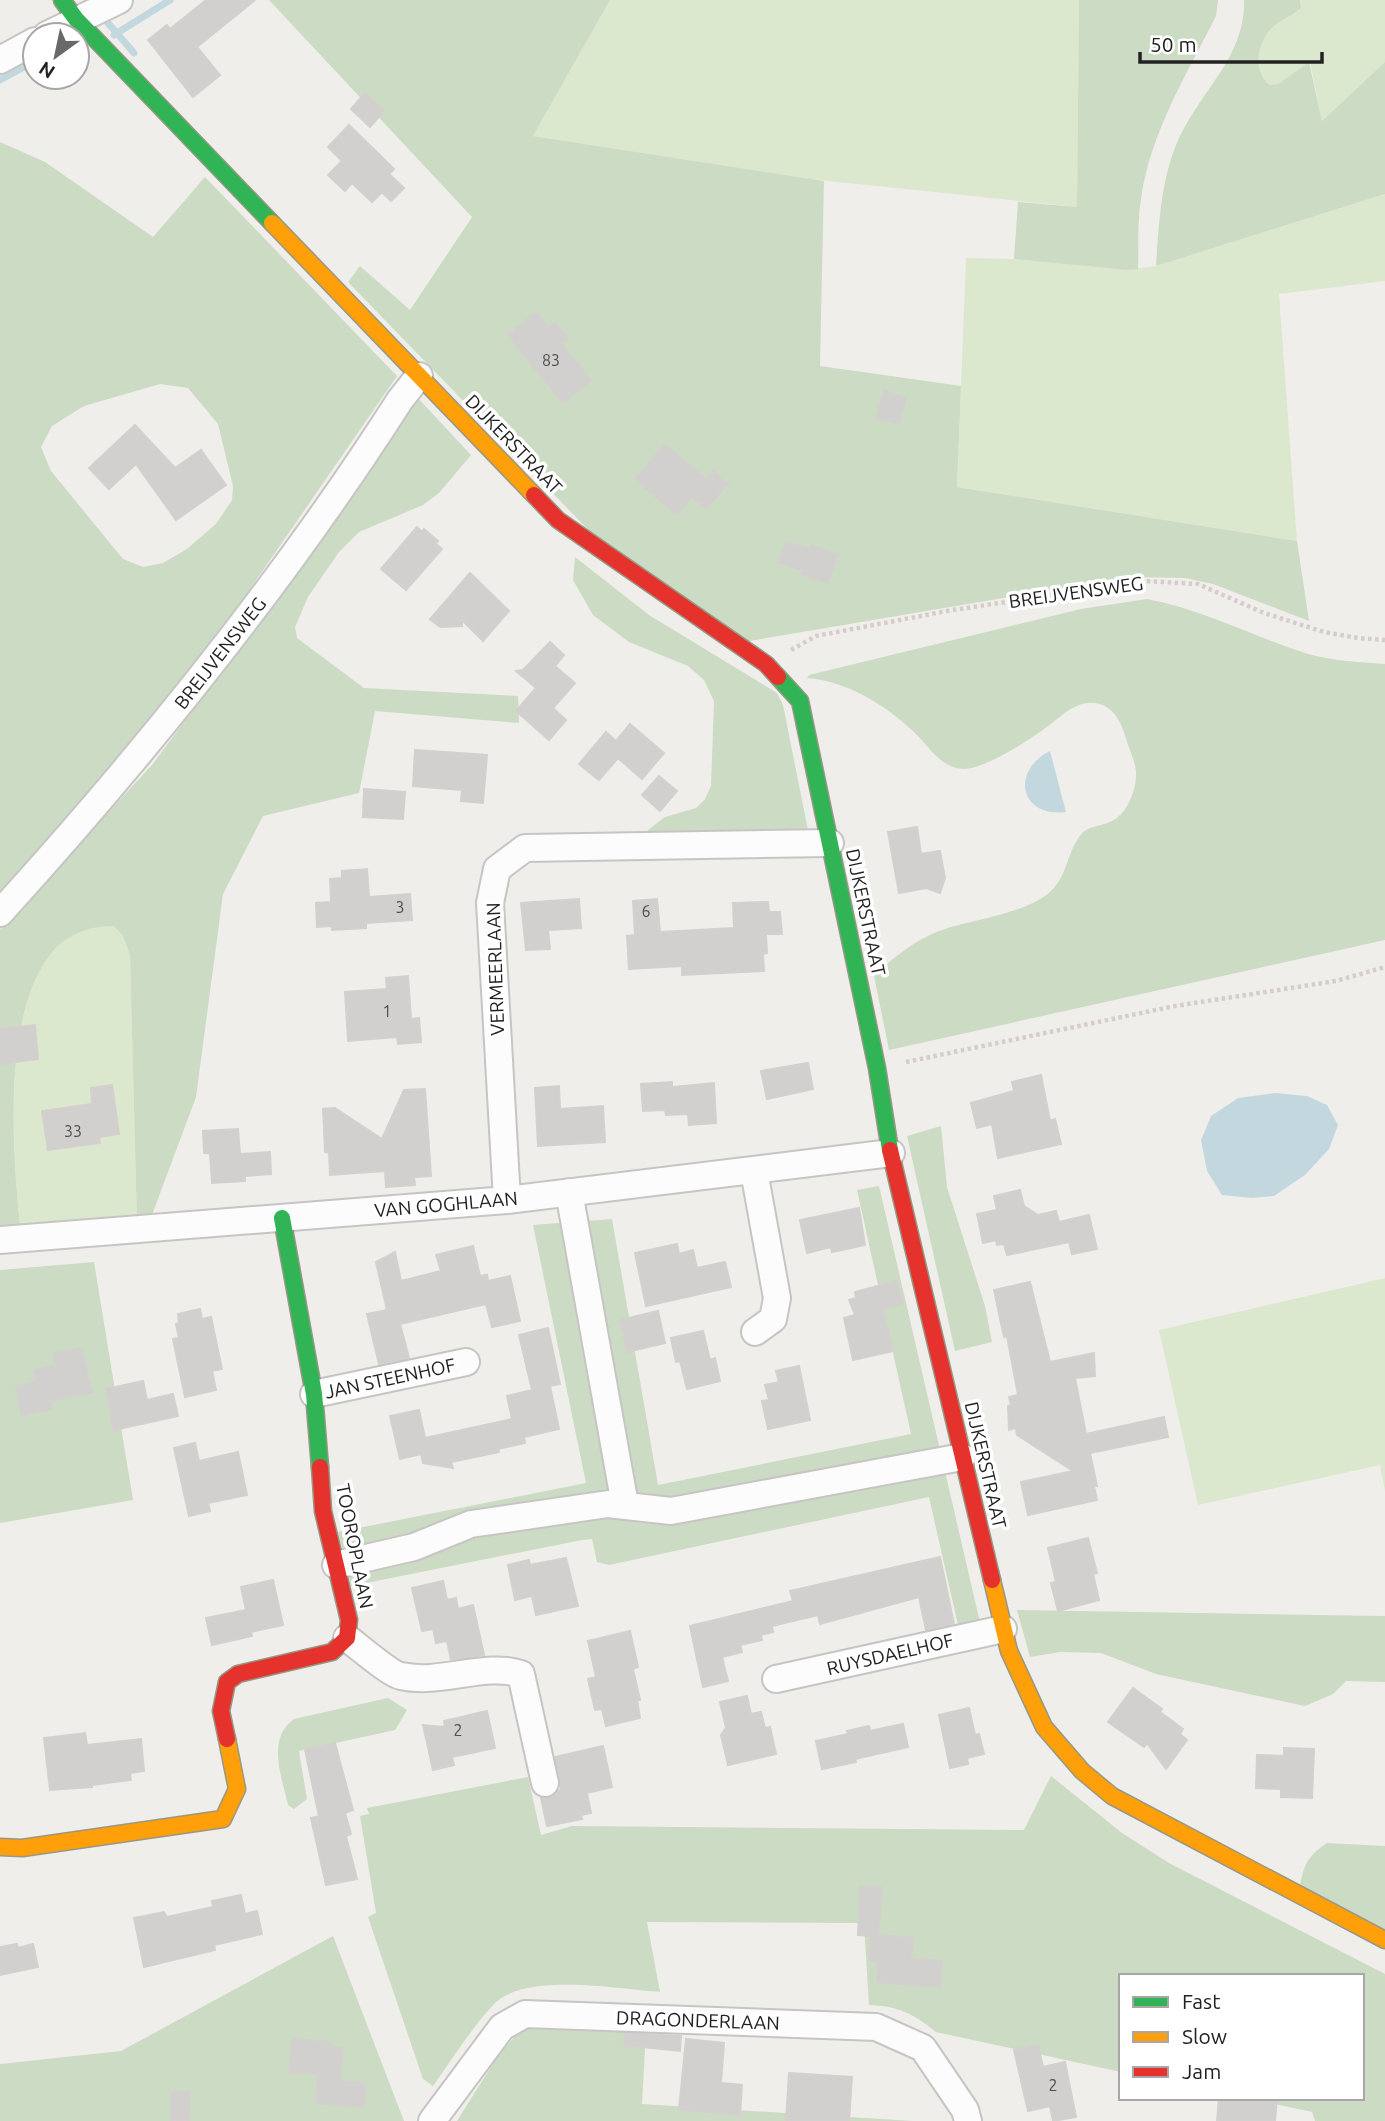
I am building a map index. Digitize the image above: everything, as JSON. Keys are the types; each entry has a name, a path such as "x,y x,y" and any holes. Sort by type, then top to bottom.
{"street":[{"path":"69,10 120,0"},
{"name":"DIJKERSTRAAT","path":"69,10 558,520 766,664 800,701 877,1068 891,1153 962,1457 1009,1651 1044,1727 1082,1772 1112,1796 1385,1940"},
{"path":"0,60 21,49"},
{"name":"BREIJVENSWEG","path":"0,913 131,764 207,671 290,562 419,376"},
{"name":"VERMEERLAAN","path":"507,1200 490,903 497,869 525,848 830,843"},
{"name":"VAN GOGHLAAN","path":"0,1240 507,1200 891,1153"},
{"path":"754,1171 778,1298 773,1319 755,1332"},
{"path":"569,1192 625,1505"},
{"name":"TOOROPLAAN","path":"282,1218 314,1394 323,1511 349,1620 347,1638"},
{"name":"JAN STEENHOF","path":"314,1394 466,1362"},
{"path":"336,1564 414,1547 471,1524 608,1504 671,1511 962,1457"},
{"name":"RUYSDAELHOF","path":"776,1679 1003,1629"},
{"path":"0,1847 22,1848 223,1819 237,1789 220,1711 228,1682 238,1674 332,1652 347,1638 398,1676 439,1679 506,1669 521,1674 545,1783"},
{"name":"DRAGONDERLAAN","path":"432,2121 502,2027 525,2014 876,2027 923,2048 965,2110 968,2121"}],"path":[{"name":"BREIJVENSWEG","path":"766,664 816,636 947,611 1144,581 1198,584 1264,613 1324,632 1385,640"},
{"path":"877,1068 1175,1006 1336,981 1385,967"}],"green space":[{"path":"269,0 610,0 533,136 824,181 820,366 961,386 957,487 1297,541 1309,621 1213,584 1185,578 1127,577 749,641 601,543 348,282 360,266 410,310 472,217"},
{"path":"610,0 1079,0 1077,207 809,179 533,136"},
{"path":"1079,0 1218,0 1216,16 1171,104 1152,151 1140,208 1138,269 1014,259 1018,202 1077,207"},
{"path":"1244,0 1300,0 1301,8 1276,24 1263,40 1259,65 1264,79 1270,85 1278,84 1309,62 1322,121 1385,62 1385,194 1156,266 1162,199 1174,149 1190,118 1231,54 1243,19"},
{"path":"1300,0 1385,0 1385,62 1322,121 1310,62 1278,84 1270,85 1264,79 1259,65 1263,40 1276,24 1301,8"},
{"path":"0,142 45,162 153,237 205,177 397,376 237,608 164,708 0,894","holes":["160,384 188,388 218,424 233,486 232,500 216,524 187,549 163,563 143,567 123,559 51,471 41,447 52,426 84,406"]},
{"path":"1385,194 1385,281 1279,294 1297,541 957,487 966,258 1014,259 1126,270 1156,266"},
{"path":"416,396 471,455 439,493 423,505 359,532 339,552 308,597 295,627 297,638 364,688 518,696 519,723 375,711 359,793 263,816 223,894 196,1097 149,1223 137,1224 130,955 123,936 114,926 85,930 60,944 41,969 27,1001 19,1039 14,1121 21,1234 0,1236 0,929 152,765 256,625"},
{"path":"575,557 649,615 777,693 783,705 810,840 642,840 648,830 665,817 696,808 705,799 711,786 714,701 704,680 688,666 629,642 593,615 573,580"},
{"path":"1147,599 1187,609 1315,656 1385,664 1385,940 889,1050 874,976 905,950 930,935 1015,910 1043,897 1053,889 1082,833 1112,821 1127,806 1136,778 1133,758 1121,724 1113,712 1102,705 1087,703 1073,708 1006,754 973,768 956,768 942,761 903,722 865,696 837,684 807,678 809,675 1081,609"},
{"path":"98,926 114,926 123,936 130,955 137,1224 21,1234 15,1162 15,1079 19,1039 27,1001 41,969 60,944 75,933"},
{"path":"941,1126 947,1187 985,1306 992,1342 955,1351 907,1136"},
{"path":"879,1186 981,1627 960,1634 929,1497 609,1565 597,1562 592,1539 351,1586 338,1532 586,1483 533,1225 612,1219 658,1485 911,1434 857,1190"},
{"path":"94,1262 133,1500 0,1523 0,1270"},
{"path":"1385,1278 1385,1491 1380,1465 1198,1505 1159,1330"},
{"path":"1017,1610 1385,1616 1385,1682 1346,1681 1333,1694 1305,1706 1156,1674 1101,1653 1060,1652 1030,1657"},
{"path":"388,1698 407,1710 395,1730 299,1751 307,1799 294,1809 288,1805 278,1759 280,1737 285,1727 294,1719"},
{"path":"1051,1776 1122,1833 1169,1863 1385,1974 1385,2121 1315,2121 1312,2112 1256,2100 1364,2100 1364,1974 1119,1974 1119,2072 936,2032 905,2012 869,2005 864,1923 647,1922 660,1992 549,1985 508,1994 486,2013 433,2086 423,2079 368,1917 376,1913 360,1816 369,1814 367,1808 528,1777 541,1835 572,1826 1024,1830"},
{"path":"1327,1843 1385,1846 1385,1935 1299,1891 1307,1863 1314,1853"},
{"path":"333,1936 404,2121 0,2121 0,2064 121,2051"},
{"path":"543,2023 646,2031 642,2104 913,2121 457,2121 499,2054 522,2029"}],"shaded area":[{"path":"1050,751 1066,812 1050,812 1038,808 1030,801 1026,791 1025,781 1029,770"},
{"path":"1276,1093 1307,1096 1327,1105 1338,1125 1329,1149 1305,1175 1274,1196 1251,1198 1222,1195 1207,1171 1201,1140 1211,1116 1238,1098"}],"building":[{"path":"206,0 255,0 197,47 220,75 193,97 148,40 167,25 170,29"},
{"path":"365,93 384,111 370,127 351,109"},
{"path":"349,125 394,169 389,174 404,188 391,201 382,192 372,202 352,183 345,191 328,175 342,161 328,147"},
{"path":"536,312 548,328 555,323 568,338 561,343 591,380 563,403 508,335"},
{"path":"884,391 906,398 899,424 876,418"},
{"path":"135,425 175,468 201,450 226,485 176,520 136,464 109,489 89,468"},
{"path":"665,445 706,479 713,471 728,484 706,508 692,497 677,515 635,479"},
{"path":"417,527 422,532 424,529 438,541 436,544 442,549 406,590 381,569"},
{"path":"786,542 810,549 811,545 838,554 828,583 801,574 803,570 779,562"},
{"path":"470,573 509,611 483,641 462,620 462,626 440,627 430,619"},
{"path":"550,642 564,655 555,666 575,683 553,708 566,720 549,740 516,711 536,688 516,671 523,670"},
{"path":"630,724 664,753 642,779 618,758 599,780 579,764 606,732 616,741"},
{"path":"415,750 487,755 483,803 461,801 462,790 413,786"},
{"path":"659,776 677,791 660,811 642,795"},
{"path":"364,789 405,792 403,819 363,817"},
{"path":"917,827 921,854 940,851 945,878 940,893 926,888 899,893 888,832"},
{"path":"367,869 369,897 410,894 412,920 366,923 366,928 332,930 332,926 317,927 316,903 331,902 330,879 342,878 342,871"},
{"path":"579,899 581,928 548,930 550,949 526,950 521,903"},
{"path":"657,899 660,932 734,928 733,903 768,902 769,912 780,912 782,934 766,934 764,971 682,975 682,966 629,969 627,936 635,935 633,901"},
{"path":"408,976 411,1019 419,1018 421,1042 398,1044 397,1037 348,1041 345,992 387,989 386,978"},
{"path":"35,1025 38,1059 0,1064 0,1029"},
{"path":"808,1063 813,1089 767,1099 761,1071"},
{"path":"1041,1075 1050,1121 1055,1119 1061,1144 998,1158 992,1124 977,1128 971,1103 1014,1091 1012,1082"},
{"path":"672,1082 672,1087 714,1083 716,1123 689,1125 688,1114 666,1115 665,1110 643,1111 641,1084"},
{"path":"112,1085 119,1134 99,1137 100,1143 48,1150 42,1111 92,1104 91,1088"},
{"path":"559,1086 560,1109 603,1106 605,1142 538,1146 535,1088"},
{"path":"425,1089 431,1176 414,1177 415,1185 386,1187 385,1171 330,1175 329,1153 325,1152 323,1109 335,1108 382,1139 404,1090"},
{"path":"238,1129 240,1154 270,1152 271,1174 245,1176 245,1181 212,1183 210,1153 204,1153 203,1131"},
{"path":"1020,1190 1024,1206 1038,1215 1056,1211 1059,1222 1089,1215 1097,1249 1072,1254 1069,1242 1007,1255 1004,1244 997,1245 996,1240 983,1243 977,1214 997,1210 994,1196"},
{"path":"859,1208 865,1245 832,1252 831,1247 807,1253 800,1220"},
{"path":"677,1244 679,1254 693,1250 697,1268 725,1262 731,1287 646,1306 635,1253"},
{"path":"473,1246 480,1276 487,1275 488,1281 510,1276 520,1321 492,1327 486,1304 400,1324 409,1358 379,1364 367,1314 387,1310 376,1262 395,1252 401,1281 441,1271 436,1255"},
{"path":"897,1281 903,1303 883,1310 893,1351 853,1360 844,1318 855,1315 849,1300 856,1298 855,1292"},
{"path":"1030,1282 1050,1362 1094,1353 1095,1376 1075,1378 1086,1434 1164,1417 1168,1437 1090,1453 1097,1500 1028,1515 1021,1482 1073,1471 1017,1435 1016,1428 1009,1430 1009,1397 1018,1395 1007,1336 1004,1337 994,1290"},
{"path":"200,1309 202,1319 211,1317 222,1369 212,1371 216,1390 185,1397 173,1339 179,1338 176,1324 179,1323 178,1314"},
{"path":"658,1311 665,1343 627,1352 620,1320"},
{"path":"548,1328 560,1384 550,1386 559,1429 524,1437 525,1443 498,1449 499,1452 451,1462 453,1468 423,1463 421,1454 400,1459 390,1416 419,1410 425,1438 512,1419 507,1396 532,1390 519,1335"},
{"path":"703,1331 710,1360 715,1358 720,1381 687,1389 680,1361 676,1362 671,1338"},
{"path":"81,1348 92,1392 50,1401 52,1409 21,1415 16,1386 36,1382 34,1370 55,1365 53,1354"},
{"path":"799,1366 810,1420 768,1429 762,1401 769,1400 765,1385 779,1382 776,1371"},
{"path":"143,1381 147,1400 173,1394 178,1416 114,1430 106,1389"},
{"path":"195,1443 199,1461 238,1452 247,1495 208,1503 210,1511 189,1516 174,1448"},
{"path":"1088,1538 1097,1573 1093,1574 1099,1600 1058,1611 1051,1583 1056,1582 1048,1548"},
{"path":"940,1557 954,1624 926,1630 919,1597 820,1624 818,1615 772,1626 773,1632 761,1635 762,1640 740,1645 742,1652 722,1657 728,1681 703,1687 690,1626 793,1601 790,1591"},
{"path":"566,1558 578,1606 536,1615 532,1596 515,1600 508,1565 529,1560 530,1565"},
{"path":"273,1580 283,1625 251,1632 252,1636 212,1645 206,1618 246,1610 241,1587"},
{"path":"443,1581 447,1600 456,1598 458,1609 473,1605 484,1655 451,1660 447,1641 436,1643 433,1629 422,1631 412,1588"},
{"path":"630,1631 638,1667 633,1669 640,1700 637,1700 640,1718 606,1726 602,1709 595,1710 588,1679 596,1677 588,1641"},
{"path":"1133,1688 1162,1709 1160,1712 1183,1729 1180,1734 1187,1740 1166,1769 1147,1743 1144,1747 1108,1722"},
{"path":"747,1696 751,1714 761,1712 765,1728 770,1727 776,1754 728,1765 721,1735 726,1728 720,1702"},
{"path":"969,1708 975,1735 979,1734 984,1754 967,1758 968,1764 950,1768 939,1715"},
{"path":"487,1711 495,1748 452,1757 454,1765 433,1770 423,1725 445,1727 444,1721"},
{"path":"903,1724 908,1747 822,1769 816,1741 869,1726 870,1731"},
{"path":"85,1733 87,1745 141,1739 144,1771 130,1773 131,1780 92,1787 50,1790 44,1738"},
{"path":"335,1743 353,1810 345,1813 351,1834 346,1836 357,1879 326,1885 311,1818 319,1816 305,1750"},
{"path":"603,1746 612,1787 587,1793 591,1813 581,1815 582,1819 547,1826 541,1798 549,1798 561,1789 555,1757"},
{"path":"1284,1748 1314,1749 1312,1798 1281,1797 1281,1789 1256,1788 1257,1755 1284,1756"},
{"path":"860,1886 882,1888 878,1935 913,1938 911,1959 942,1961 940,1987 877,1982 878,1961 869,1960 871,1936 858,1935"},
{"path":"241,1895 245,1914 257,1911 262,1934 214,1945 215,1950 144,1967 134,1918 164,1912 167,1917 213,1907 212,1901"},
{"path":"17,1944 18,1948 33,1944 38,1967 0,1975 0,1947"},
{"path":"625,2033 681,2036 680,2051 624,2045"},
{"path":"292,2039 331,2042 331,2047 343,2048 340,2081 365,2083 364,2107 316,2103 318,2074 289,2072"},
{"path":"686,2039 724,2043 721,2083 742,2085 740,2115 679,2109"},
{"path":"1038,2045 1043,2067 1065,2062 1076,2117 1053,2121 1050,2106 1028,2111 1014,2050"},
{"path":"789,2073 852,2077 849,2121 786,2121"},
{"path":"171,2092 190,2092 189,2121 171,2121"},
{"path":"1219,2100 1277,2100 1275,2121 1217,2121"}],"waterway":[{"path":"88,0 134,53"},
{"path":"114,35 170,0"},
{"path":"0,80 21,69"}],"traffic: fast":[{"path":"62,0 76,19 272,223"},
{"path":"778,677 800,701 877,1068 890,1150"},
{"path":"282,1218 314,1394 320,1467"}],"traffic: slow":[{"path":"272,223 534,495"},
{"path":"992,1580 1009,1651 1044,1727 1082,1771 1112,1796 1385,1940"},
{"path":"0,1847 22,1848 223,1819 237,1789 227,1739"}],"traffic: jam":[{"path":"534,495 558,520 766,664 778,677"},
{"path":"890,1150 992,1580"},
{"path":"227,1739 221,1711 227,1682 238,1674 332,1652 347,1638 349,1620 323,1511 320,1467"}]}
